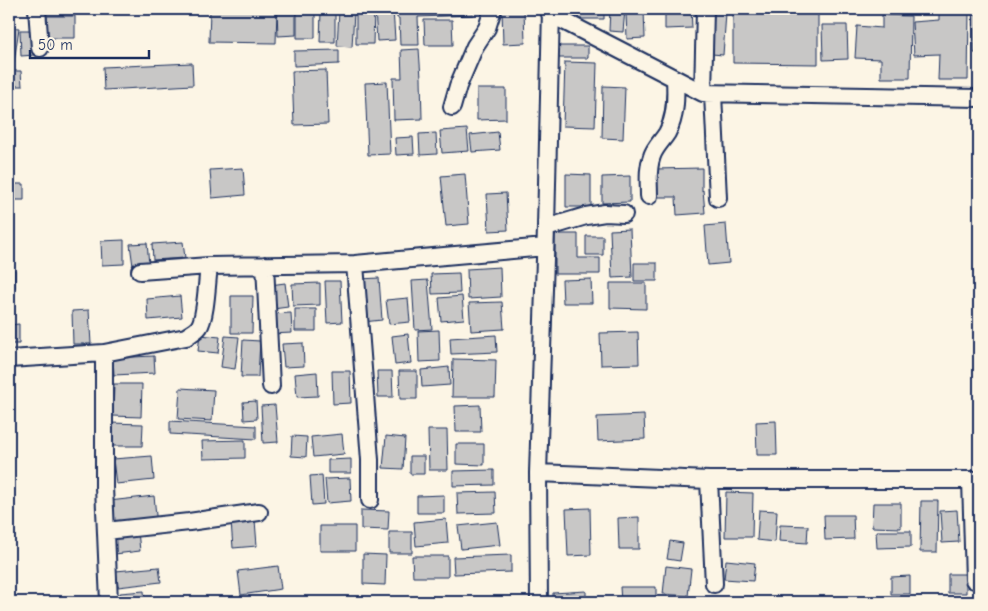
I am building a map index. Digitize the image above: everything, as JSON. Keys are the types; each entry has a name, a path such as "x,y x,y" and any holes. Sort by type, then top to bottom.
{"street":[{"path":"37,9 40,48"},
{"path":"452,107 458,86 475,46 487,28 493,9"},
{"path":"705,9 708,93 718,198"},
{"path":"539,602 538,473 546,228 550,11 675,79 708,93 979,98"},
{"path":"649,196 649,166 656,147 670,127 676,94 675,79"},
{"path":"546,228 586,216 605,213 624,214"},
{"path":"140,271 209,266 355,264 545,247"},
{"path":"355,264 370,460 370,500"},
{"path":"265,265 271,386"},
{"path":"9,359 104,352 186,336 197,329 202,321 209,266"},
{"path":"104,352 104,477 109,602"},
{"path":"538,473 709,480 975,480 974,580"},
{"path":"709,480 714,584"},
{"path":"106,531 259,512"}],"building":[{"path":"210,9 277,9 276,43 209,42"},
{"path":"277,9 296,9 296,35 278,36"},
{"path":"297,9 315,9 315,38 297,38"},
{"path":"356,9 374,9 373,44 356,44"},
{"path":"375,9 393,9 395,40 377,41"},
{"path":"396,9 472,9 473,15 418,17 419,45 400,45 399,18 397,18"},
{"path":"502,9 524,9 525,43 503,44"},
{"path":"579,9 604,9 604,19 578,19"},
{"path":"610,9 625,9 623,32 609,31"},
{"path":"665,9 691,9 692,28 665,29"},
{"path":"733,9 818,10 818,64 733,63"},
{"path":"973,9 979,9 979,53 974,53"},
{"path":"939,10 969,10 968,80 938,80 939,54 914,55 912,22 939,20"},
{"path":"321,11 335,11 335,42 320,42"},
{"path":"339,11 354,12 352,47 337,46"},
{"path":"644,11 645,38 627,39 626,12"},
{"path":"714,12 726,13 723,55 712,54"},
{"path":"882,15 911,16 910,78 881,78 881,59 855,58 857,26 882,28"},
{"path":"47,16 75,16 75,38 47,38"},
{"path":"424,20 452,20 453,45 425,45"},
{"path":"822,25 847,25 848,59 823,60"},
{"path":"9,27 19,28 14,62 9,61"},
{"path":"20,30 34,30 35,55 21,56"},
{"path":"558,46 588,46 588,58 557,58"},
{"path":"419,49 422,119 394,120 393,78 402,78 401,50"},
{"path":"339,50 339,64 294,66 294,51"},
{"path":"565,62 597,63 595,127 563,126"},
{"path":"192,63 193,85 104,90 103,67"},
{"path":"326,70 328,124 294,125 292,71"},
{"path":"9,71 21,71 22,86 9,86"},
{"path":"387,82 390,154 368,155 365,83"},
{"path":"603,86 625,87 623,139 602,138"},
{"path":"477,89 506,89 506,119 477,120"},
{"path":"9,98 14,98 14,122 9,122"},
{"path":"467,129 469,151 442,153 440,131"},
{"path":"498,132 500,150 472,152 470,135"},
{"path":"436,133 437,154 420,155 419,134"},
{"path":"413,137 414,154 396,155 395,138"},
{"path":"243,168 245,195 212,198 210,170"},
{"path":"702,168 702,191 705,213 677,215 676,197 656,197 655,169"},
{"path":"465,174 469,224 446,226 441,176"},
{"path":"566,174 591,175 591,207 566,207"},
{"path":"630,176 630,202 602,203 602,177"},
{"path":"9,184 24,184 24,200 9,200"},
{"path":"506,193 508,230 489,231 487,194"},
{"path":"726,224 729,263 708,265 705,226"},
{"path":"630,229 632,277 612,278 610,230"},
{"path":"555,234 578,234 578,258 600,258 600,274 555,274"},
{"path":"586,236 603,236 603,255 586,255"},
{"path":"124,240 124,264 102,265 101,241"},
{"path":"183,242 185,258 153,260 152,244"},
{"path":"147,243 149,264 133,266 130,244"},
{"path":"634,263 657,263 657,281 634,281"},
{"path":"500,267 501,297 468,299 467,269"},
{"path":"9,270 15,270 15,288 9,288"},
{"path":"459,273 460,293 432,294 431,274"},
{"path":"379,278 382,320 363,322 360,279"},
{"path":"591,279 592,303 563,303 562,280"},
{"path":"428,280 432,329 415,330 412,281"},
{"path":"325,281 340,281 342,322 327,323"},
{"path":"285,283 288,307 273,309 270,285"},
{"path":"320,283 320,305 293,306 292,284"},
{"path":"610,283 646,283 646,309 610,308"},
{"path":"180,296 182,317 148,320 147,299"},
{"path":"231,296 253,296 252,333 231,333"},
{"path":"462,296 464,319 441,321 439,298"},
{"path":"408,298 410,322 389,324 386,300"},
{"path":"502,302 504,329 471,331 469,303"},
{"path":"295,309 316,309 316,331 295,331"},
{"path":"89,310 91,344 73,344 72,311"},
{"path":"291,313 292,333 272,334 271,314"},
{"path":"19,324 19,344 9,344 9,325"},
{"path":"439,330 440,361 419,362 418,331"},
{"path":"638,332 639,364 601,365 600,333"},
{"path":"408,334 411,363 395,365 392,336"},
{"path":"200,335 220,337 218,353 198,351"},
{"path":"496,335 497,352 451,354 450,338"},
{"path":"225,336 239,337 235,369 221,367"},
{"path":"243,340 260,341 258,377 241,377"},
{"path":"303,343 304,366 284,367 282,344"},
{"path":"154,356 155,373 114,375 113,358"},
{"path":"453,359 496,360 495,397 452,397"},
{"path":"449,367 450,385 422,387 421,370"},
{"path":"332,371 350,371 351,403 333,404"},
{"path":"377,371 392,371 393,397 378,397"},
{"path":"399,371 417,371 417,399 400,399"},
{"path":"317,372 318,396 297,397 295,374"},
{"path":"114,384 142,384 141,417 113,416"},
{"path":"180,388 214,390 212,421 178,419"},
{"path":"256,401 257,419 244,420 243,402"},
{"path":"275,405 278,442 263,443 261,406"},
{"path":"480,405 481,432 456,432 455,406"},
{"path":"644,415 645,439 598,441 597,417"},
{"path":"170,421 256,426 256,439 170,434"},
{"path":"776,421 777,455 757,455 756,422"},
{"path":"110,423 143,424 142,446 110,446"},
{"path":"428,430 447,430 448,470 429,470"},
{"path":"342,434 344,454 313,457 311,437"},
{"path":"292,436 307,437 306,457 291,456"},
{"path":"386,436 405,438 403,469 383,468"},
{"path":"245,440 245,458 203,459 202,441"},
{"path":"456,444 484,444 484,465 456,464"},
{"path":"152,456 154,480 116,484 113,459"},
{"path":"410,456 424,456 424,474 410,474"},
{"path":"351,459 351,473 328,473 328,460"},
{"path":"494,470 494,485 453,486 453,471"},
{"path":"322,475 324,504 312,505 310,476"},
{"path":"350,478 351,501 327,503 325,479"},
{"path":"495,492 496,513 458,514 457,493"},
{"path":"726,492 753,493 752,537 725,537"},
{"path":"444,495 444,513 417,513 417,496"},
{"path":"154,496 157,525 112,529 109,501"},
{"path":"921,501 938,501 937,552 920,552"},
{"path":"873,503 901,503 901,528 872,527"},
{"path":"590,508 591,555 568,556 566,509"},
{"path":"361,510 389,511 388,530 361,529"},
{"path":"759,510 777,511 775,542 757,540"},
{"path":"957,510 959,542 942,543 940,511"},
{"path":"824,515 853,515 854,539 825,540"},
{"path":"639,517 639,549 619,549 618,518"},
{"path":"446,519 448,543 416,546 414,522"},
{"path":"255,520 257,546 233,548 231,521"},
{"path":"497,522 500,545 461,549 458,526"},
{"path":"780,525 808,526 807,543 779,541"},
{"path":"320,526 355,526 355,551 320,551"},
{"path":"138,531 140,551 115,554 113,534"},
{"path":"876,531 911,531 911,547 877,548"},
{"path":"389,532 412,532 412,553 389,553"},
{"path":"670,541 683,543 680,561 667,559"},
{"path":"363,554 386,555 385,585 363,584"},
{"path":"511,555 511,572 454,574 453,557"},
{"path":"412,556 448,556 448,577 413,577"},
{"path":"726,560 755,563 753,581 724,579"},
{"path":"278,566 281,589 241,595 238,571"},
{"path":"666,566 691,569 688,596 663,594"},
{"path":"159,567 161,582 118,587 116,571"},
{"path":"948,574 966,574 966,593 948,593"},
{"path":"910,576 910,594 891,594 891,577"},
{"path":"620,587 656,587 656,602 621,602"},
{"path":"144,591 145,602 121,602 120,593"},
{"path":"586,591 586,602 553,602 553,593"},
{"path":"879,598 880,602 857,602 857,599"}]}
